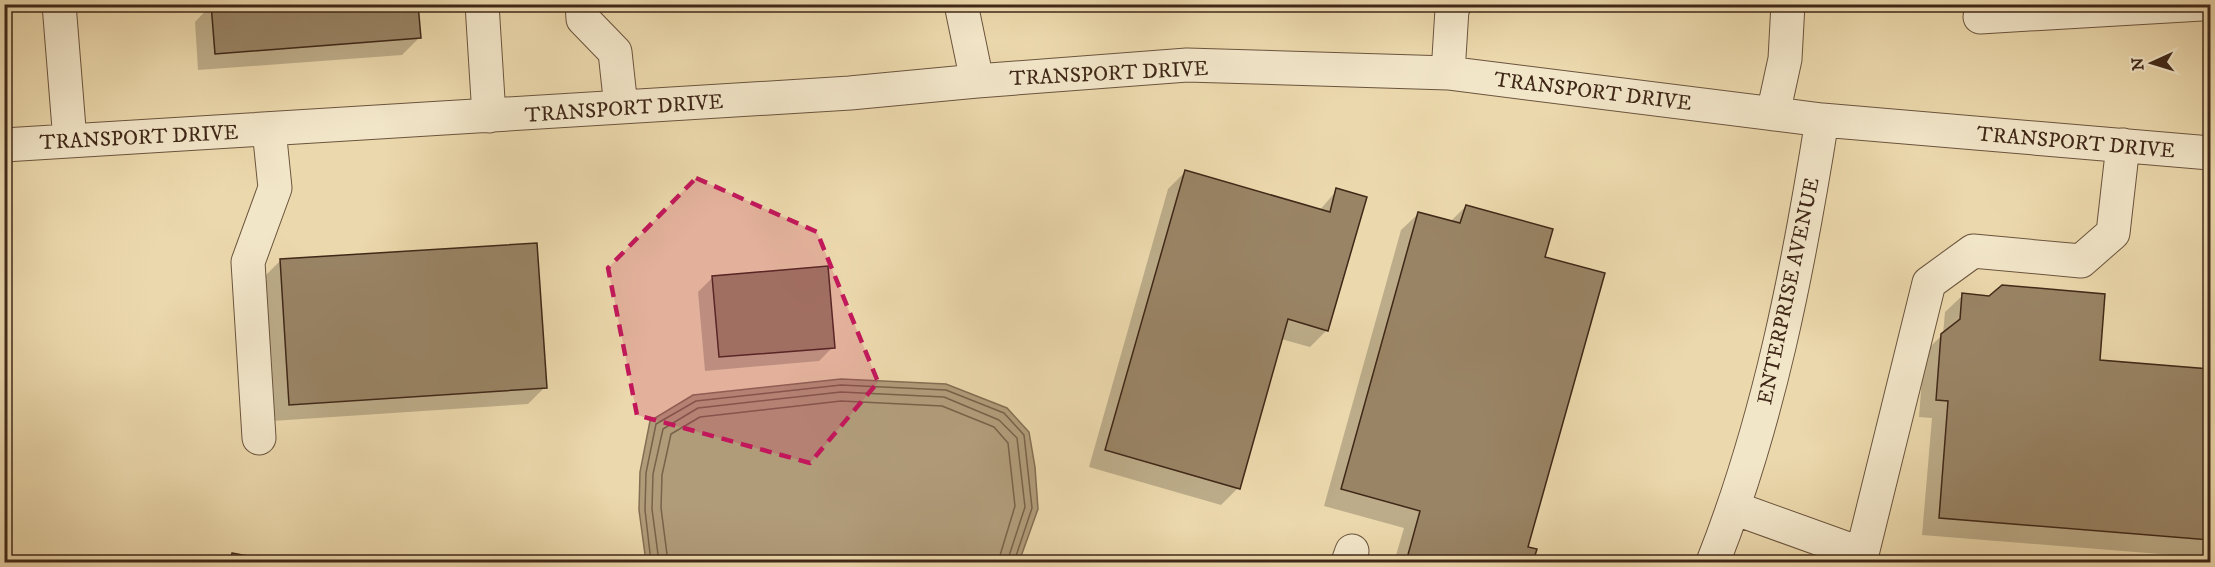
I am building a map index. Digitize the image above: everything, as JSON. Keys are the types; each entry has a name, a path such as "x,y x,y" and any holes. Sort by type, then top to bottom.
{"street":[{"path":"59,4 70,141"},
{"path":"482,4 489,116"},
{"path":"582,4 583,19 615,52 621,107"},
{"path":"961,4 977,81"},
{"path":"1448,73 1452,9 1455,4"},
{"path":"1773,114 1785,59 1788,4"},
{"path":"1980,17 2202,4"},
{"name":"TRANSPORT DRIVE","path":"4,145 850,93 1186,65 1448,73 1822,120 2211,153"},
{"name":"ENTERPRISE AVENUE","path":"1713,562 1734,507 1776,366 1803,244 1822,120"},
{"path":"259,438 248,262 275,188 269,129"},
{"path":"1734,507 1872,558 1929,283 1973,251 2081,261 2113,232 2122,146"}],"highlighted area":[{"path":"696,178 817,232 878,382 810,463 637,415 608,268"}],"water":[{"path":"841,379 946,384 1007,408 1029,432 1035,467 1038,509 1019,562 646,562 639,510 640,472 650,421 693,395"}],"building":[{"path":"211,4 418,4 421,38 215,54"},
{"path":"1185,170 1330,212 1336,188 1367,197 1328,331 1288,319 1240,489 1105,450"},
{"path":"1466,205 1553,229 1545,257 1605,273 1528,547 1537,549 1533,562 1406,562 1420,511 1341,489 1418,212 1460,223"},
{"path":"537,243 547,388 289,405 280,259"},
{"path":"828,266 835,348 719,357 712,276"},
{"path":"2002,285 2105,294 2100,360 2210,369 2210,540 1939,518 1948,401 1936,400 1941,334 1960,319 1962,293 1989,296"},
{"path":"232,553 279,562 230,562"}]}
